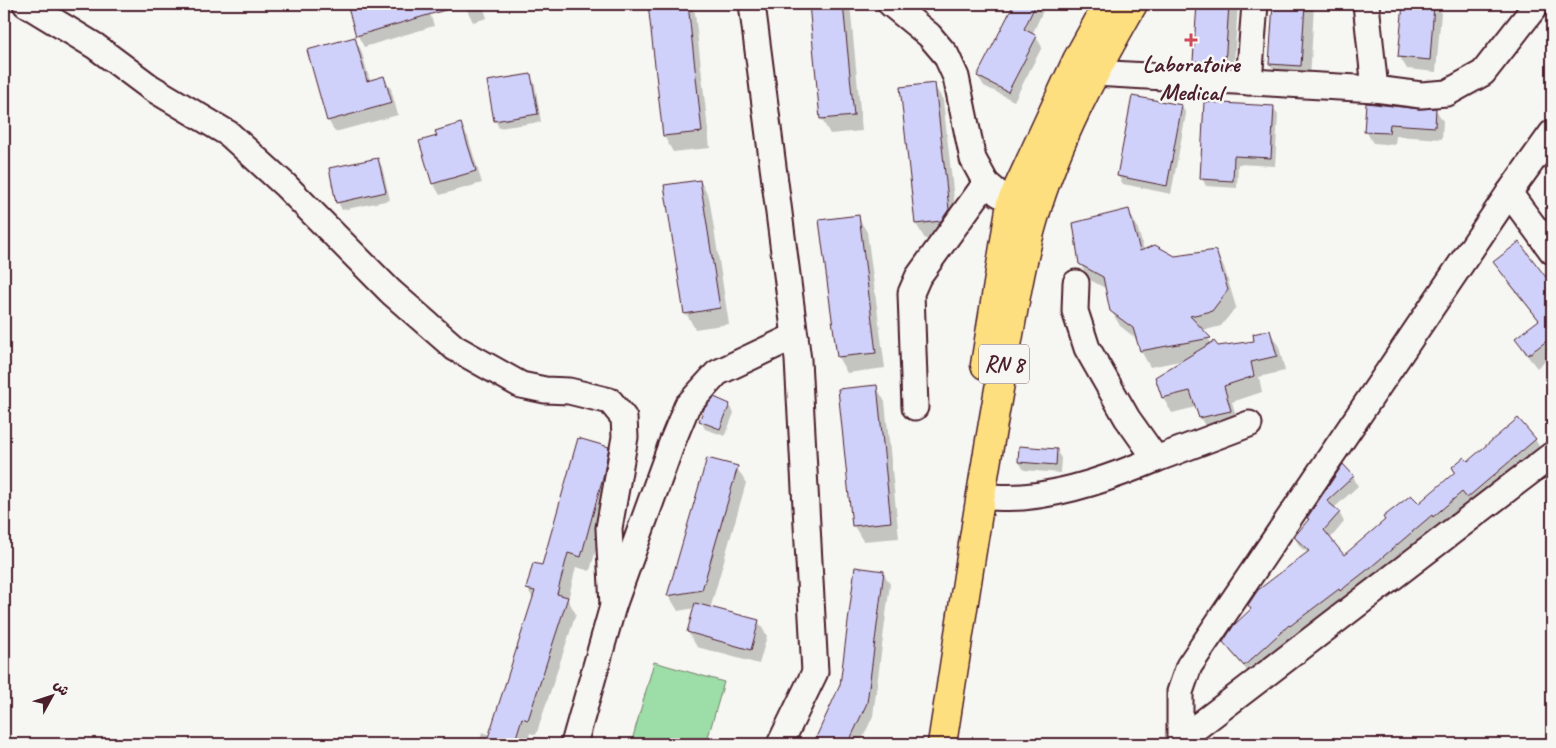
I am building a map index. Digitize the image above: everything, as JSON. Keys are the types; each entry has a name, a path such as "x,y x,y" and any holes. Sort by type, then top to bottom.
{"highway":[{"name":"RN 8","path":"926,744 1011,203 1077,60 1108,4"},
{"name":"RN 8","path":"942,744 992,426 1034,217 1063,137 1094,73 1133,4"}],"street":[{"path":"26,4 95,46 150,87 228,134 285,185 391,292 455,348 521,385 545,390 570,391 610,401 624,418 625,437 609,528 612,606"},
{"path":"752,4 798,360 814,672 780,744"},
{"path":"892,4 929,35 946,55 956,77 973,159 986,183 1011,203"},
{"path":"1249,82 1255,4"},
{"path":"1366,4 1375,89"},
{"path":"1094,73 1375,89 1421,95 1447,93 1483,73 1537,4"},
{"path":"1181,742 1180,692 1189,666 1509,193 1552,133"},
{"path":"915,407 911,293 918,277 986,183"},
{"path":"1509,193 1552,251"},
{"path":"1076,283 1075,311 1087,348 1127,418 1156,459"},
{"path":"574,744 612,606 687,406 717,373 795,336"},
{"path":"980,497 1023,496 1062,491 1130,470 1249,424"},
{"path":"1181,742 1552,455"}],"green space":[{"path":"654,662 724,682 706,744 631,744"}],"building":[{"path":"347,4 451,4 452,8 356,36"},
{"path":"648,4 688,4 702,132 663,136"},
{"path":"809,4 843,4 854,116 820,119"},
{"path":"1014,4 1036,4 1024,29 1037,36 1008,92 977,76"},
{"path":"1197,4 1229,4 1225,65 1193,61"},
{"path":"1273,4 1305,4 1301,66 1269,64"},
{"path":"1403,4 1434,4 1430,60 1398,57"},
{"path":"355,37 367,81 384,76 392,103 327,121 307,50"},
{"path":"531,74 538,114 494,121 487,81"},
{"path":"935,83 949,209 941,221 915,224 900,87"},
{"path":"1132,96 1182,105 1167,186 1117,176"},
{"path":"1204,102 1274,106 1271,158 1234,156 1233,181 1200,179"},
{"path":"1366,103 1419,109 1436,108 1435,127 1390,124 1389,133 1364,132"},
{"path":"461,123 476,171 432,184 419,141 437,136 435,131"},
{"path":"378,158 386,192 336,203 329,168"},
{"path":"700,180 720,308 684,314 664,185"},
{"path":"1129,209 1140,251 1155,245 1175,256 1216,250 1228,290 1212,311 1190,316 1211,338 1140,351 1133,328 1110,311 1103,277 1079,264 1073,223"},
{"path":"859,215 876,353 837,357 819,220"},
{"path":"1519,242 1552,285 1552,337 1528,355 1515,338 1539,320 1493,262"},
{"path":"1270,330 1277,356 1251,362 1254,376 1224,386 1231,411 1199,418 1190,391 1162,398 1155,377 1214,341 1218,346 1254,341 1253,334"},
{"path":"877,385 891,522 852,526 838,389"},
{"path":"714,397 730,404 720,429 699,421 704,409"},
{"path":"1518,418 1536,439 1467,498 1462,492 1340,591 1339,589 1289,625 1244,666 1223,642 1234,625 1251,609 1248,605 1258,590 1309,551 1294,537 1309,519 1307,518 1343,464 1354,476 1327,501 1340,512 1324,530 1344,555 1385,520 1383,517 1411,495 1419,503 1455,472 1452,467 1464,457 1468,461"},
{"path":"578,438 609,447 603,477 581,557 568,553 557,594 568,597 528,720 522,718 514,744 486,744 535,591 526,589 533,563 542,565"},
{"path":"1019,446 1057,449 1056,465 1018,462"},
{"path":"707,458 738,466 702,590 667,596"},
{"path":"855,567 884,571 867,703 848,744 813,744 840,685"},
{"path":"695,603 759,620 751,650 687,632"}],"place":[{"name":"Laboratoire Medical","path":"1191,40"}]}
